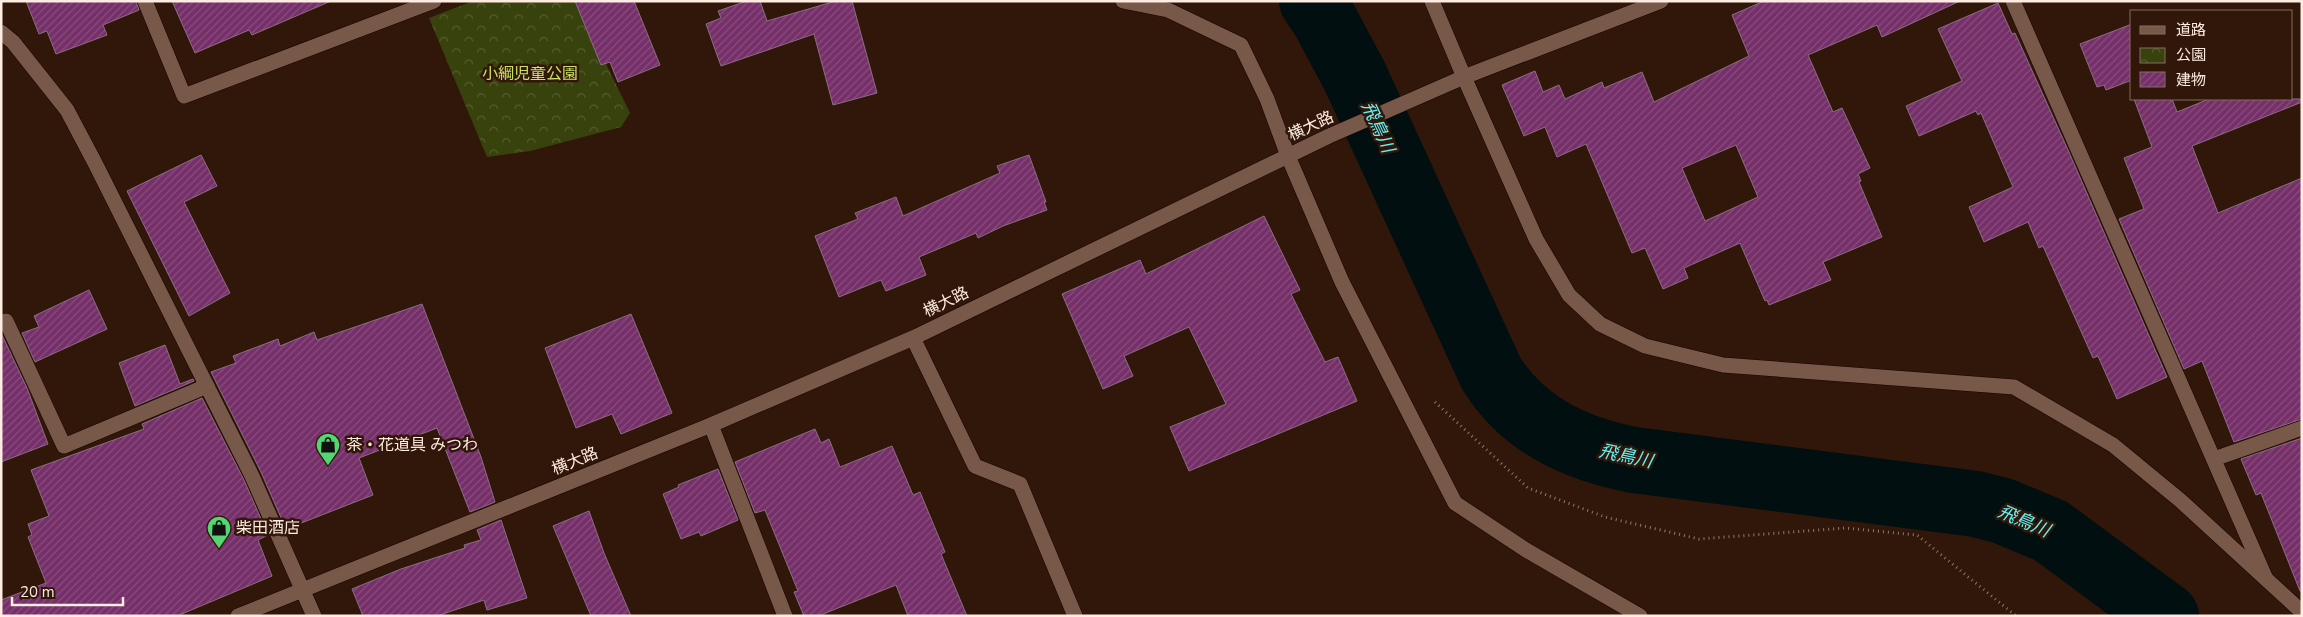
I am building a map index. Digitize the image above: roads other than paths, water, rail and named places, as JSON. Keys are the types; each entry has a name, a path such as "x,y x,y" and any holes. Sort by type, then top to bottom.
{"street":[{"path":"145,1 184,96 434,1"},
{"path":"1123,1 1168,10 1241,44 1267,99 1288,156 1342,282 1455,503 1526,550 1640,616"},
{"path":"1432,1 1536,239 1569,295 1600,324 1645,346 1723,365 2014,387 2113,445 2181,502 2302,612"},
{"name":"横大路","path":"238,616 711,425 913,338 1329,136 1464,77 1661,1"},
{"path":"2014,1 2266,579"},
{"path":"1,32 13,42 67,110 252,476 314,616"},
{"path":"1,323 6,321 64,446 207,386"},
{"path":"913,338 976,466 1020,484 1075,616"},
{"path":"711,425 785,616"},
{"path":"2214,459 2302,428"}],"waterway":[{"name":"飛鳥川","path":"1312,1 1323,17 1355,77 1491,373 1504,391 1535,420 1553,432 1572,441 1592,449 1634,460 1976,504 2003,511 2051,531 2166,616"}],"place":[{"name":"茶・花道具 みつわ","path":"328,466"},
{"name":"柴田酒店","path":"219,549"}],"park label":[{"name":"小綱児童公園","path":"530,74"}]}
